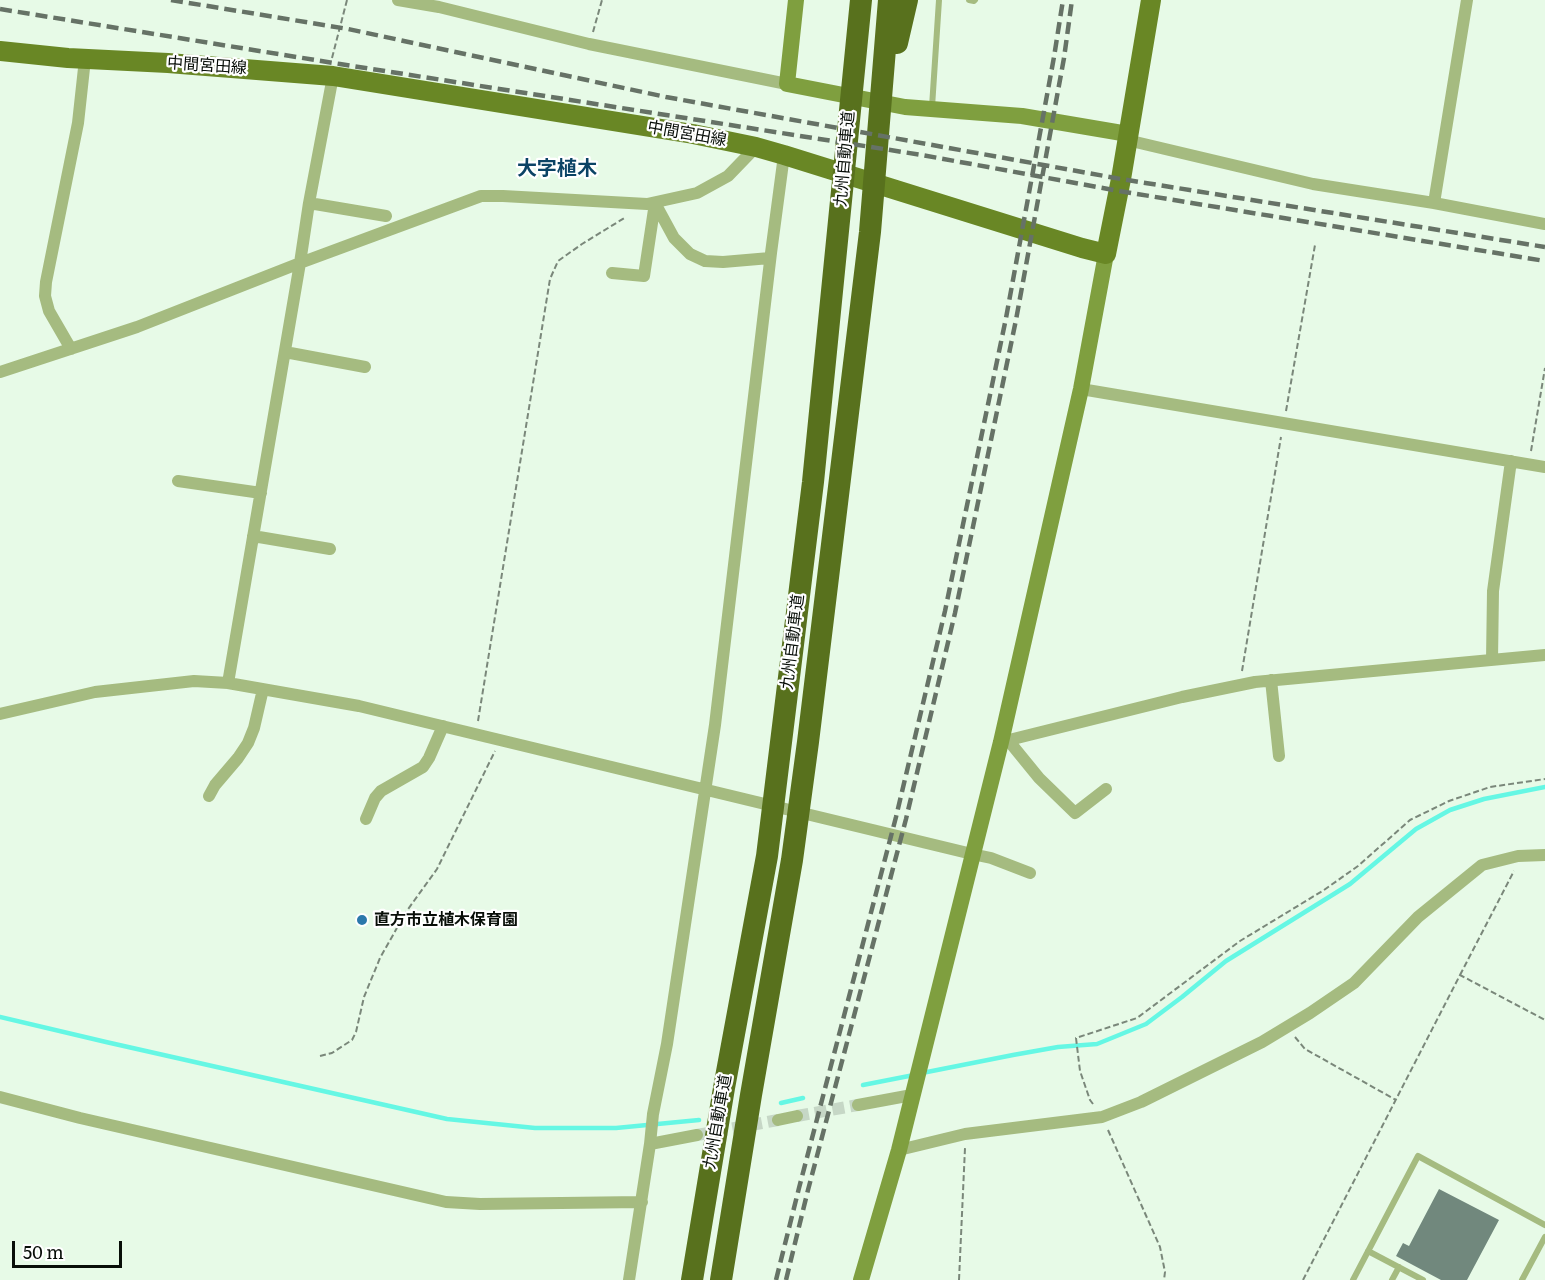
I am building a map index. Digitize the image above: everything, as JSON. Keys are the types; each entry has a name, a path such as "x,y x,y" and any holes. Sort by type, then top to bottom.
{"highway":[{"name":"九州自動車道","path":"692,1280 724,1088 767,856 813,482 861,0"},
{"name":"九州自動車道","path":"721,1280 792,860 808,742 870,232 879,120 889,54 889,0"},
{"path":"889,54 907,0"}],"main road":[{"path":"1106,254 1121,179 1150,0"},
{"name":"中間宮田線","path":"0,51 85,59 332,67 756,147 1106,254"}],"street":[{"path":"398,0 440,7 590,44 786,84 905,107 1022,117 1127,137 1313,183 1545,224"},
{"path":"786,84 796,0"},
{"path":"1434,203 1467,0"},
{"path":"71,349 50,311 45,296 78,123 85,59"},
{"path":"228,683 332,67"},
{"path":"0,372 137,327 300,263 482,196 651,204 697,194 728,176 756,147"},
{"path":"629,1280 715,725 784,155"},
{"path":"309,203 386,216"},
{"path":"651,204 674,238 697,258 723,262 771,258"},
{"path":"612,273 644,276 651,204"},
{"path":"861,1280 899,1150 972,854 1005,741 1081,389 1106,254"},
{"path":"285,352 365,367"},
{"path":"1081,389 1545,467"},
{"path":"1492,660 1493,591 1511,461"},
{"path":"178,481 261,493"},
{"path":"254,536 330,549"},
{"path":"1005,741 1239,685 1271,680 1545,655"},
{"path":"1271,680 1279,756"},
{"path":"0,714 95,692 194,681 228,683 358,706 443,726 990,858 1030,873"},
{"path":"209,796 248,743 263,689"},
{"path":"366,819 375,798 381,791 423,767 443,726"},
{"path":"1005,741 1075,813 1106,789"},
{"path":"899,1150 965,1134 1102,1117 1141,1102 1262,1042 1354,983 1418,916 1482,866 1522,856 1545,855"},
{"path":"858,1105 913,1092"},
{"path":"0,1097 80,1118 446,1202 480,1204 642,1202"},
{"path":"778,1120 797,1116"},
{"path":"651,1140 697,1135"}],"lane":[{"path":"932,110 939,0"},
{"path":"969,0 975,0"},
{"path":"1353,1280 1418,1156 1545,1225"},
{"path":"1522,1280 1545,1237"},
{"path":"1368,1251 1424,1280"},
{"path":"1392,1280 1399,1267"}],"path":[{"path":"332,67 347,0"},
{"path":"590,44 602,0"},
{"path":"476,735 550,279 558,261 582,244 651,204"},
{"path":"1239,685 1314,245"},
{"path":"1529,465 1545,368"},
{"path":"320,1056 332,1053 352,1040 364,997 380,958 406,912 436,869 500,740"},
{"path":"1164,1280 1165,1272 1160,1247 1102,1117 1090,1100 1080,1071 1076,1038 1137,1018 1239,941 1324,890 1358,866 1410,820 1449,801 1490,787 1545,779"},
{"path":"1302,1280 1522,856"},
{"path":"1460,975 1545,1020"},
{"path":"1288,1027 1305,1049 1396,1100"},
{"path":"959,1280 965,1134"}],"building":[{"path":"1439,1189 1499,1220 1467,1280 1441,1280 1396,1256 1403,1243 1409,1246"}],"waterway":[{"path":"922,1073 1058,1047 1097,1044 1146,1024 1226,961 1350,884 1416,829 1450,810 1484,799 1545,787"},
{"path":"0,1017 447,1119 535,1128 616,1128 699,1120"},
{"path":"863,1085 914,1075"},
{"path":"781,1103 803,1098"}],"tunnel":[{"path":"797,1116 858,1105"},
{"path":"697,1135 778,1120"}],"railway":[{"path":"171,0 348,29 666,97 1121,179 1545,247"},
{"path":"776,1280 896,817 945,611 1006,318 1063,0"},
{"path":"786,1280 906,819 955,613 1016,320 1064,58 1072,0"},
{"path":"0,9 922,155 1119,191 1545,261"}],"place":[{"name":"直方市立植木保育園","path":"362,920"}],"district":[{"name":"大字植木","path":"557,169"}]}
